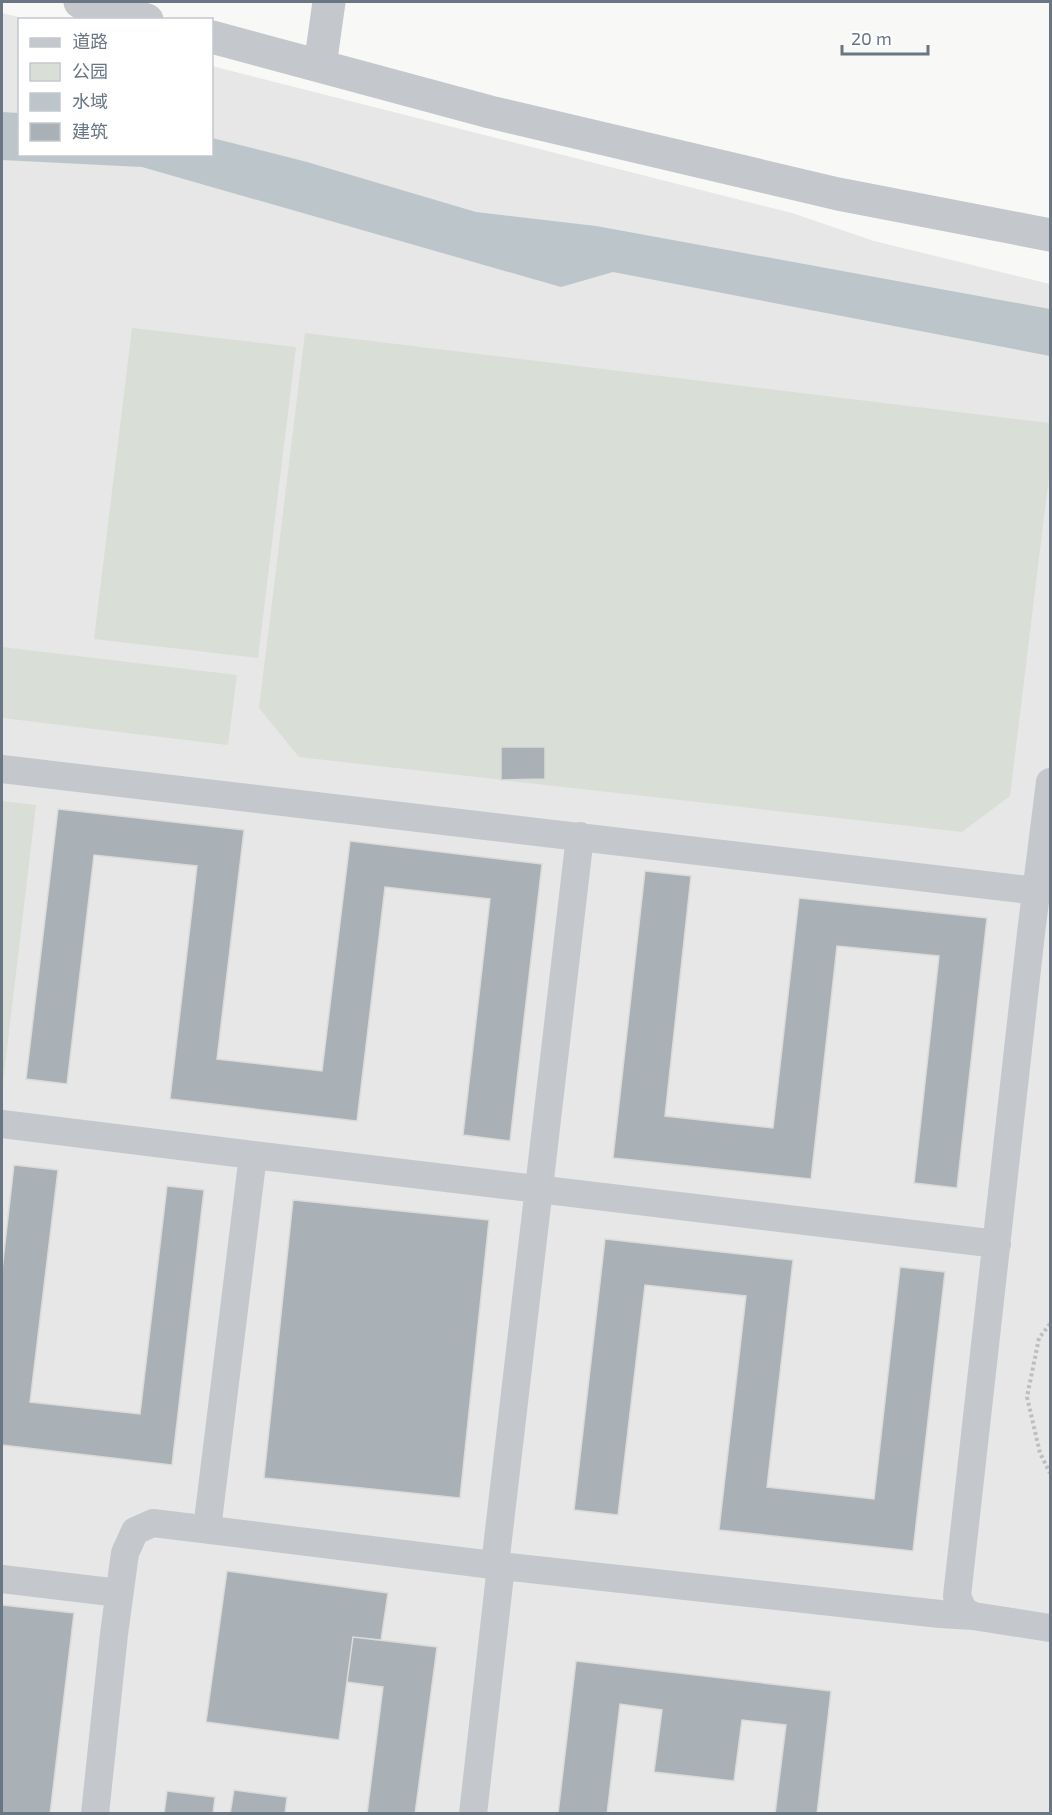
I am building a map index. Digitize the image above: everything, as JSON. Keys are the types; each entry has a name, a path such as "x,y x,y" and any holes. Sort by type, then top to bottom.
{"street":[{"path":"80,2 140,18"},
{"path":"320,66 328,2"},
{"path":"213,37 490,112 837,194 1050,235"},
{"path":"2,769 1037,891"},
{"path":"973,1616 963,1610 957,1596 1050,782"},
{"path":"473,1814 539,1189 580,836"},
{"path":"2,1124 997,1244"},
{"path":"207,1529 253,1155"},
{"path":"95,1814 119,1593 126,1552 135,1532 153,1523 498,1565 973,1616 1050,1629"},
{"path":"2,1578 119,1593"}],"path":[{"path":"1050,1324 1039,1338 1027,1397 1040,1454 1050,1473"}],"shaded area":[{"path":"2,13 23,18 18,18 18,156 213,156 213,66 792,213 874,241 1050,284 1050,1813 2,1813"}],"green space":[{"path":"132,328 296,347 258,658 94,639"},
{"path":"305,333 1050,423 1050,468 1010,796 962,832 299,757 259,708"},
{"path":"2,647 237,675 228,745 2,718"},
{"path":"2,801 36,805 2,1091"}],"water":[{"path":"2,112 18,113 18,156 213,156 213,138 307,162 476,212 596,226 1050,309 1050,356 613,272 561,287 142,167 2,160"}],"building":[{"path":"501,747 545,747 545,779 501,780"},
{"path":"58,809 244,830 217,1059 322,1071 350,841 542,864 510,1141 463,1135 490,899 385,887 357,1121 170,1099 197,866 94,855 67,1084 26,1079"},
{"path":"645,871 691,876 665,1116 773,1128 799,898 987,918 957,1188 914,1183 939,956 837,946 811,1179 613,1158"},
{"path":"14,1165 58,1170 30,1402 140,1414 167,1186 204,1190 172,1465 2,1445 2,1270"},
{"path":"293,1200 489,1220 460,1498 264,1478"},
{"path":"605,1239 793,1260 767,1487 874,1499 900,1267 945,1272 913,1551 719,1530 746,1296 645,1285 618,1515 574,1510"},
{"path":"227,1571 388,1593 381,1640 353,1637 339,1740 206,1722"},
{"path":"2,1605 74,1613 50,1814 2,1814"},
{"path":"353,1637 437,1647 415,1814 367,1814 383,1687 347,1682"},
{"path":"576,1661 831,1691 817,1814 775,1814 786,1725 742,1720 734,1781 654,1772 662,1710 620,1704 607,1814 558,1814"},
{"path":"234,1790 287,1797 285,1814 230,1814"},
{"path":"167,1791 215,1797 213,1814 164,1814"}]}
